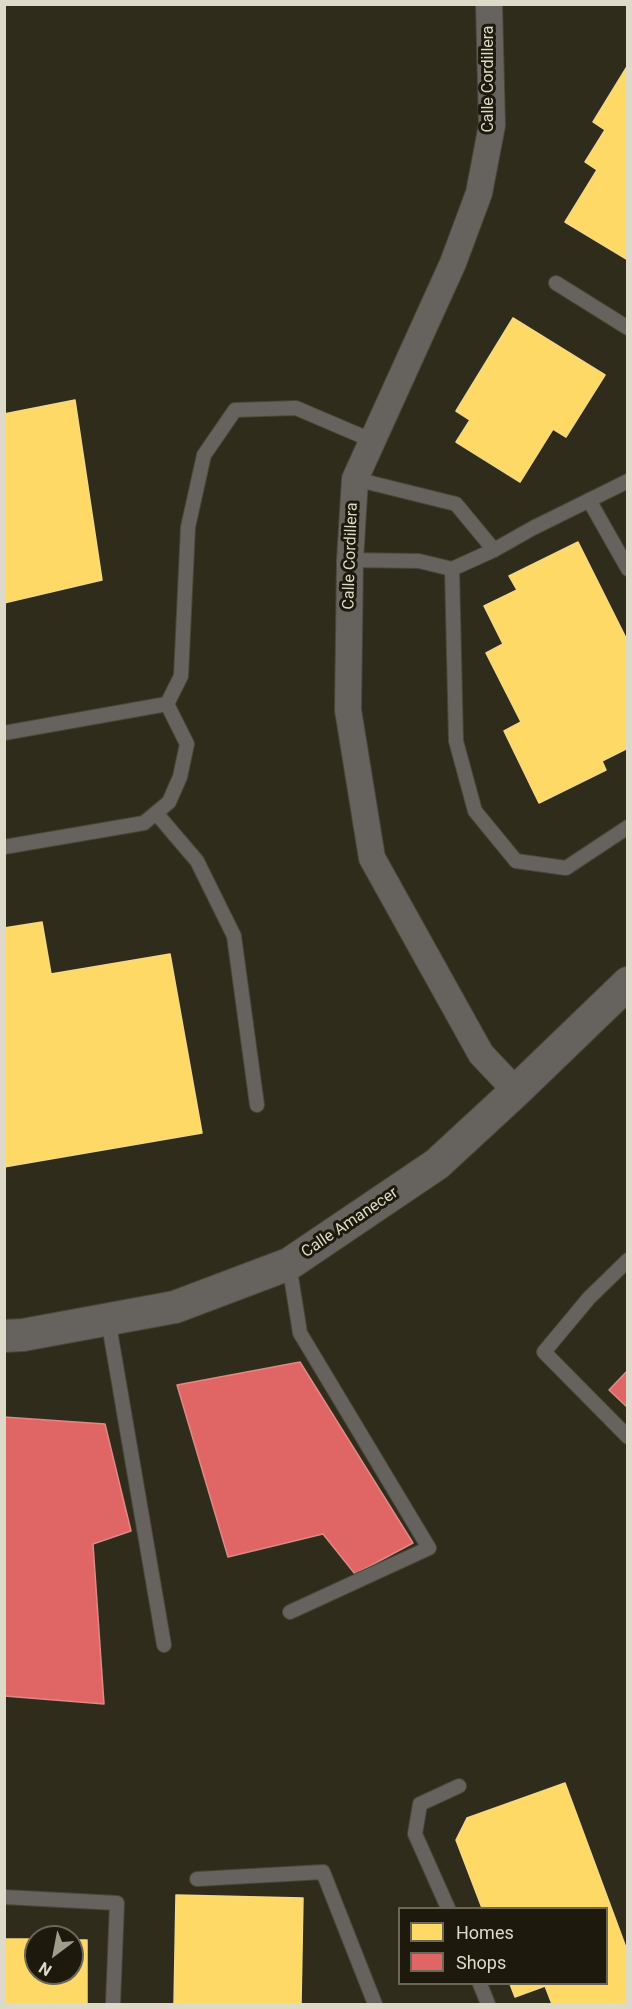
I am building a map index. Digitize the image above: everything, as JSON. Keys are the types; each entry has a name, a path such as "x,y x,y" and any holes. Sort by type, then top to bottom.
{"street":[{"name":"Calle Cordillera","path":"489,4 492,125 479,193 453,263 354,479 350,560 348,710 372,858 481,1054 516,1091"},
{"name":"Calle Amanecer","path":"4,1336 23,1335 175,1306 289,1264 437,1164 627,983"}],"lane":[{"path":"556,283 627,328"},
{"path":"167,704 181,676 189,527 204,455 235,410 296,408 371,440"},
{"path":"354,479 456,504 494,550"},
{"path":"350,560 419,561 452,569 494,550 627,481"},
{"path":"589,500 627,569"},
{"path":"452,569 456,741 475,811 516,861 566,868 627,827"},
{"path":"4,733 167,704"},
{"path":"4,848 144,823 169,802 180,777 187,744 167,704"},
{"path":"156,813 197,861 234,936 257,1105"},
{"path":"627,1260 590,1298 544,1352 627,1437"},
{"path":"289,1264 300,1333 429,1548 290,1612"},
{"path":"108,1319 164,1645"},
{"path":"448,1907 415,1834 420,1804 459,1786"},
{"path":"197,1879 323,1872 375,2004"},
{"path":"4,1897 117,1903 113,2004"},
{"path":"481,1985 489,2004"}],"building: Homes":[{"path":"628,65 628,260 565,222 597,170 585,162 605,130 593,122"},
{"path":"513,318 605,375 566,437 553,429 520,482 456,442 470,420 456,411"},
{"path":"75,400 102,580 4,603 4,414"},
{"path":"578,542 628,642 628,748 602,761 606,770 539,803 504,731 521,722 486,653 503,644 484,606 517,590 509,576"},
{"path":"42,922 51,974 170,954 202,1133 4,1167 4,928"},
{"path":"565,1783 628,1953 628,2004 552,2004 545,1986 515,1997 510,1985 608,1985 608,1907 482,1907 456,1840 467,1818"},
{"path":"176,1895 303,1898 301,2004 174,2004"},
{"path":"4,1939 24,1939 24,1985 84,1985 84,1940 87,1940 87,2004 4,2004"}],"building: Shops":[{"path":"300,1362 413,1543 355,1574 323,1534 228,1557 177,1385"},
{"path":"628,1370 628,1408 609,1390"},
{"path":"4,1417 105,1424 131,1531 93,1544 104,1704 4,1696"}]}
